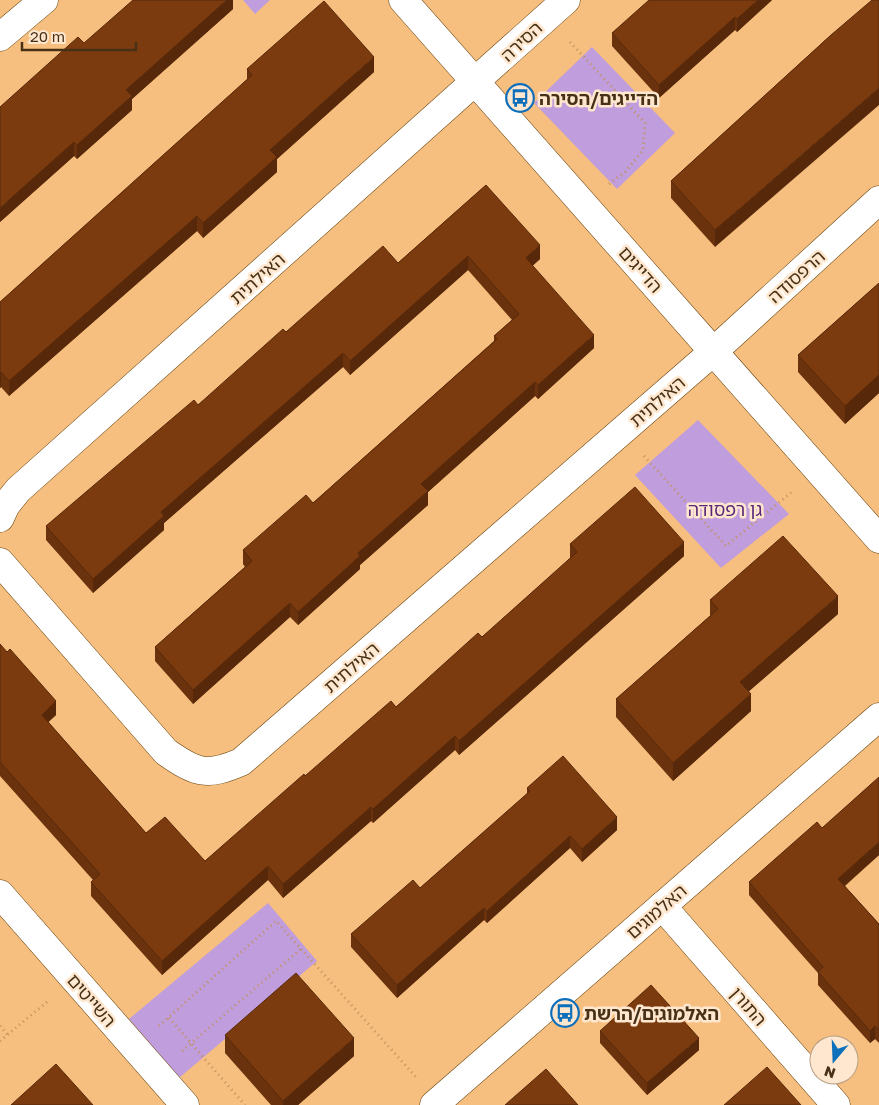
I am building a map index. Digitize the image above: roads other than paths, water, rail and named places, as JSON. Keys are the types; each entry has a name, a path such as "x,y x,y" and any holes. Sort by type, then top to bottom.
{"street":[{"path":"0,38 44,0"},
{"name":"הדייגים","path":"403,0 879,539"},
{"name":"הסירה","path":"476,83 557,9"},
{"name":"האילתית","path":"0,518 6,505 18,490 476,83"},
{"name":"הרפסודה","path":"714,351 879,200"},
{"name":"האילתית","path":"0,562 166,752 183,764 202,772 220,772 241,762 714,351"},
{"name":"האלמוגים","path":"436,1103 879,717"},
{"name":"השייטים","path":"0,894 185,1105"},
{"name":"התורן","path":"662,906 836,1105"}],"place":[{"name":"הדייגים/הסירה","path":"520,98"},
{"name":"האלמוגים/הרשת","path":"565,1013"}],"park label":[{"name":"גן רפסודה","path":"725,509"}]}
